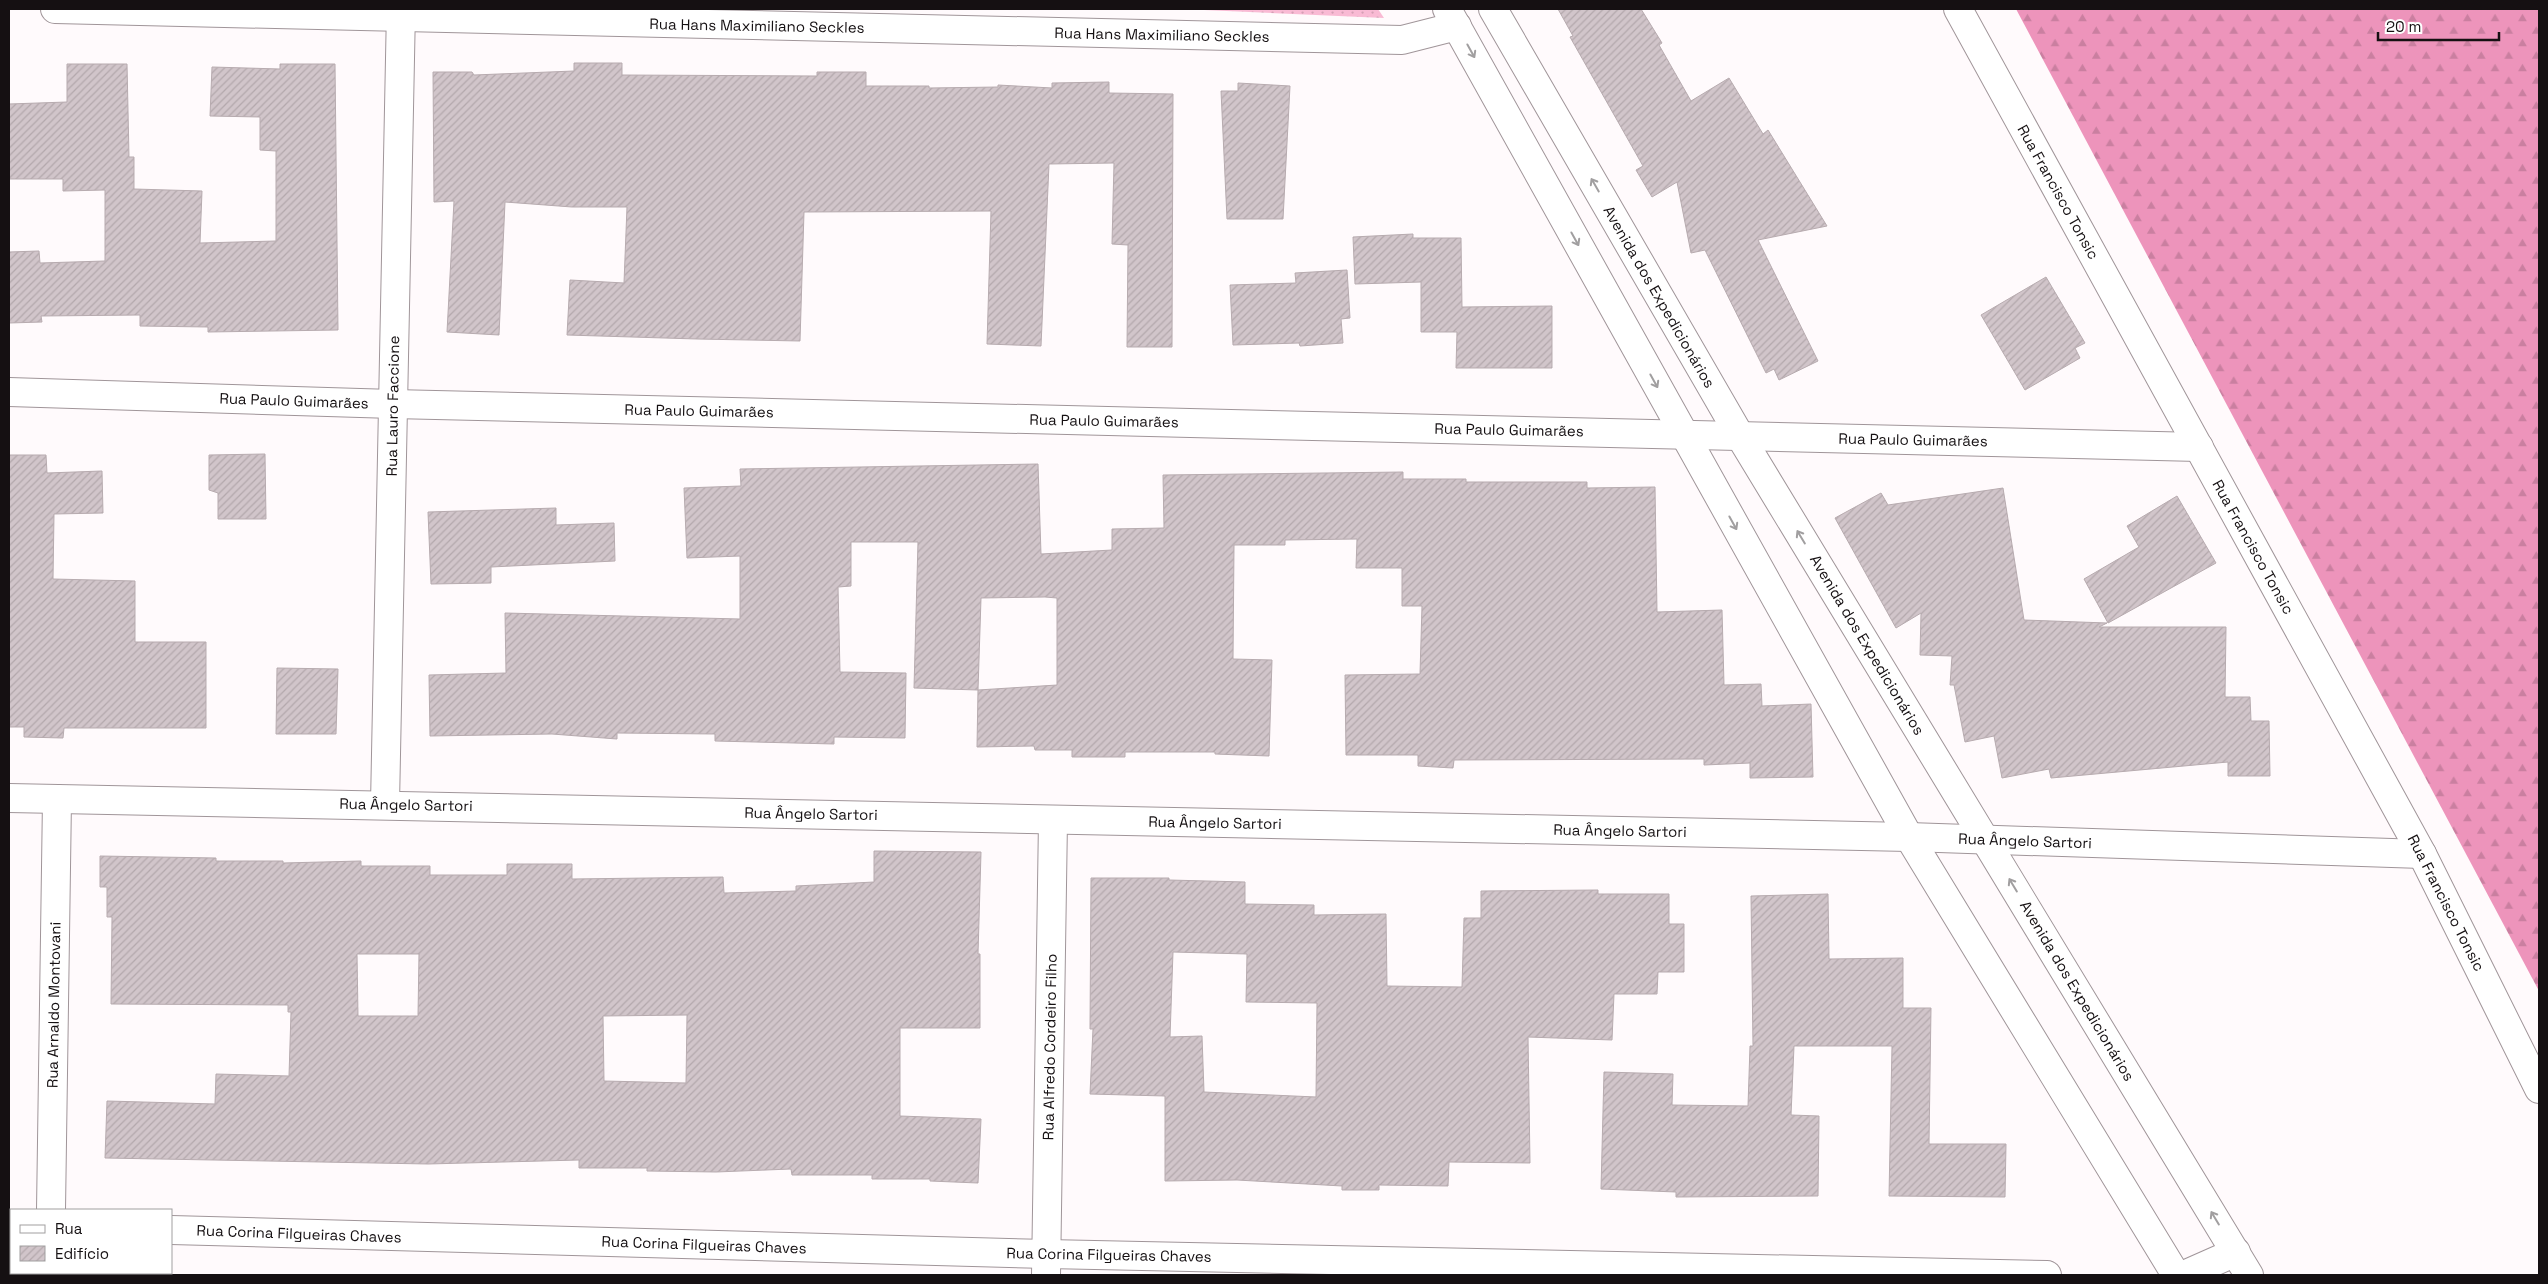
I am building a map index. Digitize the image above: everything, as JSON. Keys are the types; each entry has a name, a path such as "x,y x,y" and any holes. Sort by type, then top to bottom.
{"street":[{"name":"Rua Hans Maximiliano Seckles","path":"55,9 782,18 1402,40 1452,17"},
{"name":"Avenida dos Expedicionários","path":"1493,9 1740,436 2249,1275"},
{"name":"Rua Francisco Tonsic","path":"1958,9 2422,854 2539,1089"},
{"name":"Rua Lauro Faccione","path":"385,804 401,13"},
{"path":"1452,17 1909,837 2176,1275"},
{"name":"Rua Paulo Guimarães","path":"9,392 393,404 2199,447"},
{"name":"Rua Ângelo Sartori","path":"9,798 385,804 1053,820 1909,837 2422,854"},
{"name":"Rua Arnaldo Montovani","path":"51,1209 57,799"},
{"name":"Rua Alfredo Cordeiro Filho","path":"1046,1264 1053,820"},
{"name":"Rua Corina Filgueiras Chaves","path":"172,1230 1046,1264 2047,1275"},
{"path":"2184,1275 2236,1252"}],"green space":[{"path":"2016,9 2539,9 2539,991"}],"shaded area":[{"path":"1181,9 1378,9 1384,18"}],"building":[{"path":"1558,9 1641,9 1662,43 1659,45 1691,101 1729,78 1763,134 1768,130 1827,226 1758,240 1818,361 1779,380 1774,369 1766,373 1705,250 1691,253 1677,182 1652,197 1636,170 1643,166 1570,37 1573,36"},
{"path":"574,63 622,63 622,75 817,76 817,72 866,72 866,86 929,86 929,88 998,87 998,85 1052,88 1052,83 1109,82 1109,93 1173,94 1172,347 1127,347 1128,245 1112,244 1114,163 1049,164 1041,346 987,344 991,211 804,212 800,341 567,335 570,280 624,283 627,207 572,207 505,202 499,335 447,332 454,201 434,202 433,72 472,72 474,75 574,71"},
{"path":"67,64 127,64 129,157 134,157 134,189 202,191 200,243 276,241 276,151 260,150 260,117 210,116 212,67 280,69 280,64 335,64 338,330 208,332 208,327 140,326 140,315 41,316 42,322 9,323 9,252 39,251 40,263 105,261 105,190 63,191 63,179 9,179 9,104 67,102"},
{"path":"1238,83 1290,86 1283,219 1227,219 1221,91 1238,91"},
{"path":"1413,234 1413,238 1461,238 1462,307 1552,306 1552,368 1456,368 1457,332 1421,332 1421,282 1355,284 1353,237"},
{"path":"1347,270 1350,318 1341,319 1343,343 1300,346 1299,343 1233,345 1230,285 1296,283 1295,273"},
{"path":"2046,277 2085,343 2075,348 2080,358 2025,390 1981,315"},
{"path":"265,454 266,519 218,519 218,493 209,490 209,455"},
{"path":"9,455 46,455 47,473 102,471 103,513 54,514 53,579 135,581 135,642 206,642 206,728 64,728 63,738 24,737 24,727 9,727"},
{"path":"1038,464 1041,554 1112,550 1112,529 1164,528 1163,475 1403,472 1403,479 1466,479 1466,482 1587,482 1587,488 1655,487 1657,612 1722,610 1724,685 1761,684 1762,706 1811,704 1813,777 1750,778 1750,763 1704,765 1704,759 1454,760 1453,768 1418,766 1418,755 1346,755 1345,675 1420,674 1422,606 1402,606 1402,568 1356,568 1357,539 1285,540 1285,545 1234,545 1233,659 1272,660 1269,756 1215,754 1215,752 1125,752 1125,757 1072,757 1072,750 1035,750 1034,746 977,747 978,690 914,688 918,542 851,542 851,586 838,587 840,672 906,673 905,738 834,737 834,744 715,741 715,734 617,733 617,739 552,734 430,736 429,675 506,673 505,613 740,619 740,556 687,558 684,488 741,486 740,469","holes":["981,598 1057,598 1057,685 978,690"]},
{"path":"2003,488 2024,620 2107,623 2099,627 2226,627 2225,697 2250,697 2251,721 2269,721 2270,776 2228,776 2228,762 2051,778 2049,769 2002,778 1994,736 1965,742 1954,685 1950,685 1952,656 1920,655 1921,613 1896,628 1835,518 1881,493 1888,505"},
{"path":"2177,496 2216,563 2108,623 2084,579 2139,547 2127,526"},
{"path":"556,508 556,525 614,523 615,561 491,567 491,583 431,584 428,512"},
{"path":"277,668 338,669 336,734 276,734"},
{"path":"874,851 981,852 978,954 980,954 980,1028 900,1028 900,1116 981,1119 978,1183 930,1181 930,1179 872,1179 872,1175 792,1175 791,1169 716,1172 647,1171 647,1168 579,1168 579,1160 428,1164 105,1158 107,1101 215,1104 216,1074 289,1076 291,1012 288,1012 288,1005 111,1004 112,917 107,917 107,887 100,887 100,856 216,858 216,861 283,861 283,863 361,861 361,866 430,866 430,875 507,875 507,864 572,864 572,879 723,877 724,893 796,891 796,886 874,882","holes":["357,954 419,954 418,1016 358,1016","687,1015 686,1083 604,1081 603,1016"]},
{"path":"1091,878 1169,878 1169,880 1245,882 1245,904 1314,905 1314,915 1386,914 1387,986 1462,987 1464,918 1481,918 1481,891 1598,890 1598,894 1669,894 1669,924 1684,924 1684,972 1658,972 1657,994 1614,994 1612,1040 1528,1037 1530,1163 1449,1162 1448,1186 1379,1185 1379,1190 1342,1190 1342,1186 1237,1180 1165,1181 1165,1096 1090,1094 1093,1029 1090,1029","holes":["1173,952 1247,954 1246,1002 1317,1003 1316,1097 1204,1092 1202,1036 1170,1037"]},
{"path":"1828,894 1829,959 1903,958 1903,1008 1931,1008 1929,1144 2006,1144 2005,1197 1889,1196 1892,1046 1794,1046 1791,1115 1819,1116 1818,1196 1676,1197 1676,1192 1601,1189 1604,1072 1673,1074 1672,1105 1748,1106 1750,1046 1753,1046 1751,896"}]}
